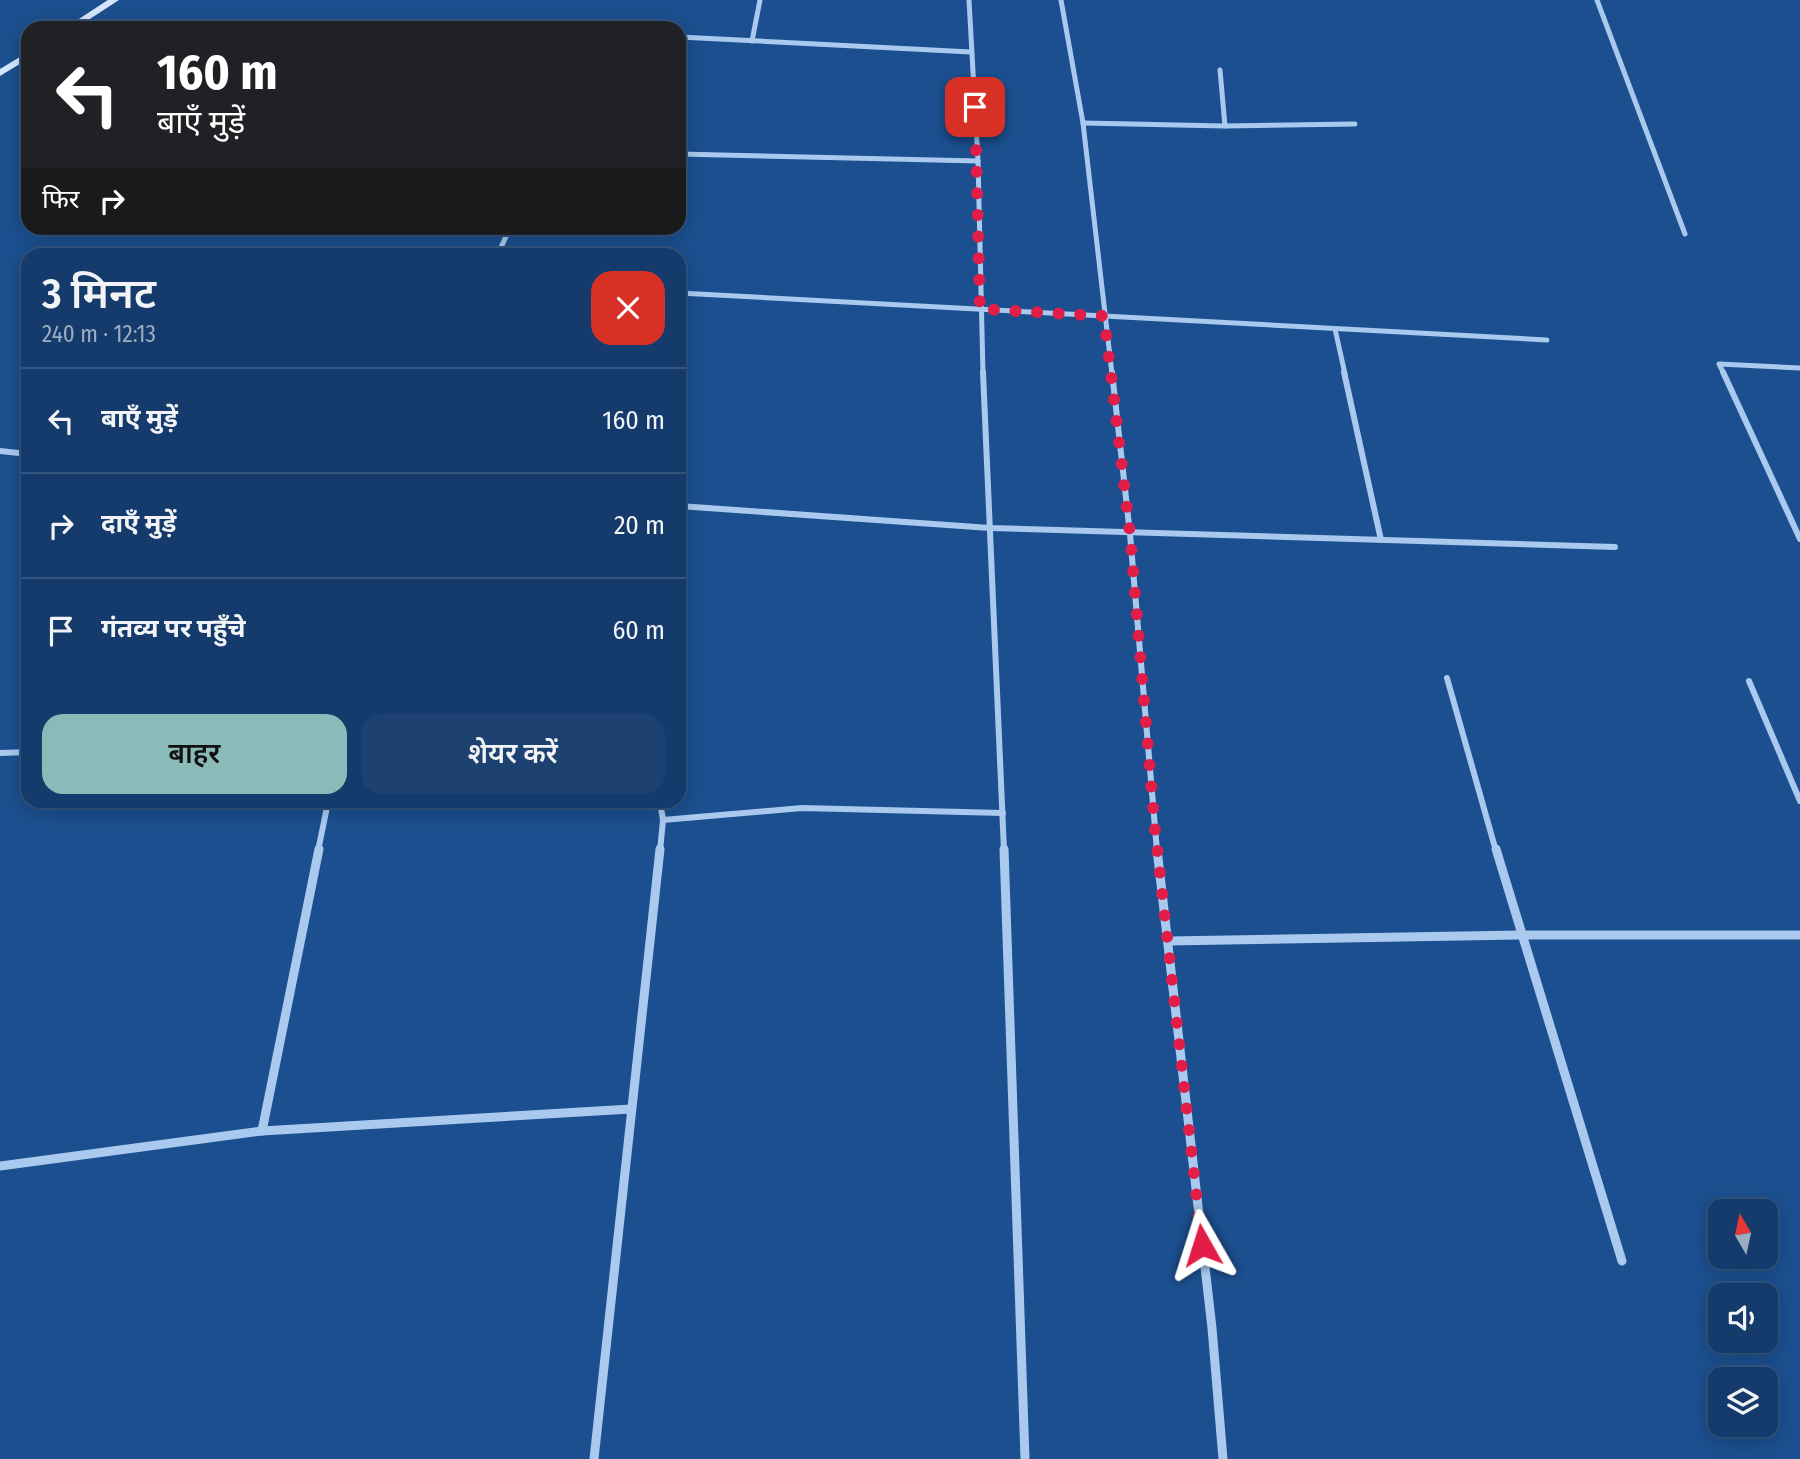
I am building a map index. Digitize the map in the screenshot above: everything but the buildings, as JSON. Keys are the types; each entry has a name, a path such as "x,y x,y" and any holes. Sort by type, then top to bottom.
{"street":[{"path":"81,21 114,0"},
{"path":"752,41 760,0"},
{"path":"969,0 978,161 980,309 1003,813 1025,1459"},
{"path":"1061,0 1083,122 1130,534 1145,726 1210,1314 1223,1459"},
{"path":"1597,0 1685,234"},
{"path":"686,37 971,52"},
{"path":"0,73 21,60"},
{"path":"1220,71 1225,126"},
{"path":"1083,122 1225,126 1355,124"},
{"path":"686,154 978,161"},
{"path":"686,293 1547,340"},
{"path":"1335,329 1381,540"},
{"path":"1800,368 1719,364 1800,539"},
{"path":"0,452 21,454"},
{"path":"686,506 990,528 1615,547"},
{"path":"1447,678 1520,935 1622,1261"},
{"path":"1749,681 1800,801"},
{"path":"1,755 21,753"},
{"path":"262,1131 327,808"},
{"path":"594,1459 663,821 661,808"},
{"path":"663,821 802,808 1003,813"},
{"path":"1168,941 1520,935 1800,935"},
{"path":"0,1166 262,1131 631,1109"}],"route":[{"path":"975,107 980,309 1104,316 1130,534 1155,830 1202,1245"}]}
